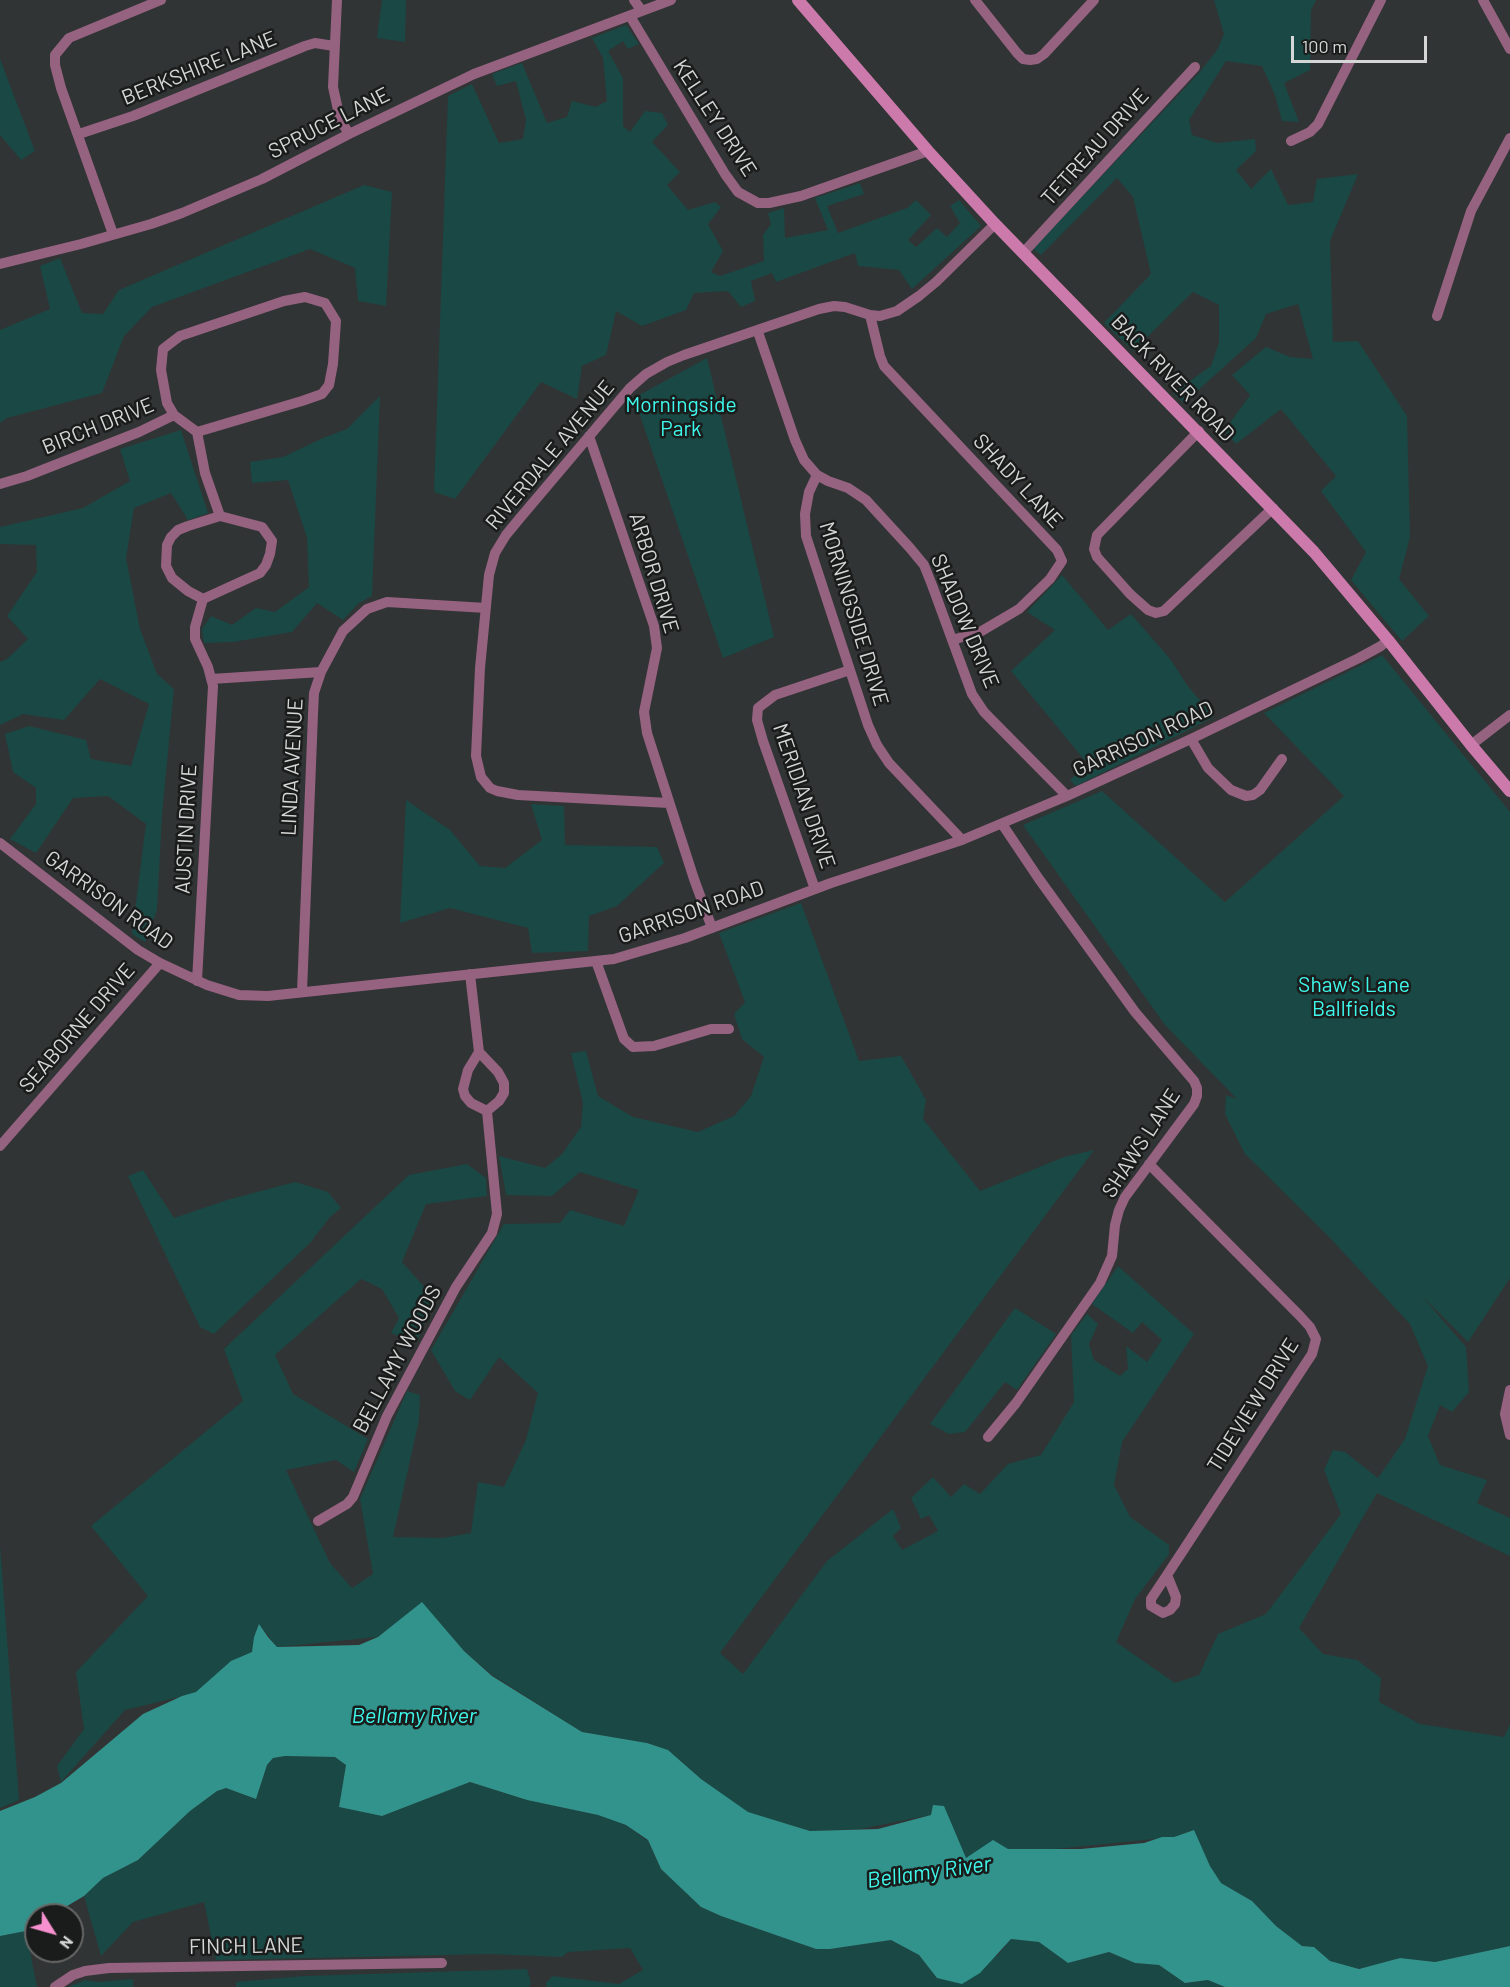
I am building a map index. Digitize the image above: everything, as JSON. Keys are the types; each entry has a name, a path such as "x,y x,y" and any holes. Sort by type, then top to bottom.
{"street":[{"path":"113,234 61,88 55,55 69,38 160,0"},
{"path":"336,0 333,87 340,119 349,134"},
{"path":"634,0 642,11"},
{"name":"SPRUCE LANE","path":"0,264 150,224 212,201 474,74 671,0"},
{"path":"975,0 1017,53 1030,60 1037,59 1044,54 1094,0"},
{"path":"1291,141 1310,132 1318,123 1381,0"},
{"path":"1483,0 1510,49"},
{"name":"BACK RIVER ROAD","path":"800,1 928,151 995,224 1273,507 1314,552 1510,791"},
{"name":"KELLEY DRIVE","path":"630,16 725,174 738,192 758,203 801,196 928,151"},
{"name":"BERKSHIRE LANE","path":"79,134 154,108 305,46 315,43 334,46"},
{"name":"TETREAU DRIVE","path":"1023,253 1195,67"},
{"path":"1437,316 1471,211 1510,138"},
{"path":"817,475 804,459 795,440 758,332 819,309 834,306 870,315 897,311 919,296 995,224"},
{"name":"BIRCH DRIVE","path":"0,484 27,476 139,432 174,415 167,403 161,370 163,349 180,336 305,297 325,303 336,321 336,343 329,385 322,394 302,402 197,432"},
{"name":"SHADY LANE","path":"870,315 884,366 1057,550 1062,561 1050,579 1019,609 980,632 952,640"},
{"name":"RIVERDALE AVENUE","path":"669,803 616,802 518,795 490,788 481,777 476,756 480,668 489,575 495,554 506,535 630,388 646,374 675,358 758,332"},
{"path":"174,415 197,432 208,484 220,516"},
{"path":"1199,432 1103,529 1094,542 1097,557 1130,594 1148,610 1156,613 1164,611 1273,507"},
{"name":"ARBOR DRIVE","path":"589,436 654,626 657,648 644,712 647,733 712,928"},
{"name":"SHADOW DRIVE","path":"817,475 828,482 848,488 866,500 924,565 972,694 984,712 1067,796"},
{"name":"MORNINGSIDE DRIVE","path":"817,475 809,492 805,514 806,536 868,725 877,745 903,780 962,840"},
{"path":"203,599 172,578 166,566 167,545 178,531 220,516 262,527 272,541 266,565 260,573 203,599 195,627 195,639 212,679 321,672"},
{"name":"LINDA AVENUE","path":"302,992 314,693 321,672 343,631 367,609 387,602 486,608"},
{"name":"GARRISON ROAD","path":"0,843 120,936 160,963 219,990 246,996 596,961 635,954 1002,824 1191,739 1359,658 1382,646 1388,640"},
{"name":"MERIDIAN DRIVE","path":"815,889 763,741 758,708 775,695 850,670"},
{"name":"AUSTIN DRIVE","path":"197,981 212,716 212,679"},
{"path":"1471,745 1510,715"},
{"path":"1191,739 1208,768 1231,790 1246,796 1253,795 1260,790 1282,759"},
{"name":"SHAWS LANE","path":"988,1437 1016,1403 1100,1283 1112,1256 1119,1210 1125,1197 1194,1104 1197,1096 1194,1081 1135,1012 1002,824"},
{"path":"596,961 624,1038 633,1047 654,1046 711,1029 729,1029"},
{"name":"SEABORNE DRIVE","path":"0,1146 160,963"},
{"path":"470,974 479,1052 468,1070 463,1089 471,1103 487,1111 499,1101 504,1093 504,1083 494,1066 479,1052"},
{"name":"BELLAMY WOODS","path":"318,1521 347,1504 353,1497 387,1416 448,1301 492,1233 496,1222 496,1203 487,1111"},
{"name":"TIDEVIEW DRIVE","path":"1149,1164 1300,1316 1310,1327 1316,1340 1312,1354 1167,1575"},
{"path":"1510,1390 1505,1414 1510,1435"},
{"name":"FINCH LANE","path":"55,1987 73,1975 109,1968 442,1963"}],"green space":[{"path":"382,0 406,0 405,42 377,38"},
{"path":"1214,0 1316,0 1311,10 1310,70 1284,83 1299,122 1282,121 1275,95 1262,66 1226,61 1189,120 1192,135 1217,143 1255,139 1256,151 1236,170 1251,189 1271,169 1288,205 1313,202 1317,179 1358,174 1330,241 1333,342 1358,341 1407,416 1410,537 1399,579 1429,616 1402,641 1351,580 1366,552 1321,491 1336,476 1281,409 1236,444 1224,431 1250,395 1232,375 1266,347 1290,357 1313,359 1298,304 1266,314 1256,338 1184,403 1173,393 1211,366 1219,342 1219,305 1193,292 1133,351 1104,323 1151,274 1133,197 1117,178 1041,255 1033,249 1199,73 1217,50 1224,34"},
{"path":"626,25 639,44 628,49 623,41 608,51 623,78 623,126 630,132 645,111 662,113 668,125 652,142 680,172 667,185 688,210 715,202 721,207 708,224 723,251 711,272 720,276 764,261 763,235 771,224 768,213 784,208 785,238 828,230 815,198 860,183 864,194 827,206 838,233 907,208 916,200 931,215 908,240 916,247 937,228 947,237 960,223 950,206 959,200 981,226 912,289 899,270 858,266 855,253 776,282 772,273 751,281 755,301 741,307 728,291 694,293 686,310 642,326 616,311 606,355 582,366 577,399 541,382 455,499 434,492 448,96 472,84 499,143 523,139 526,120 516,81 497,86 492,74 522,63 547,123 567,117 572,101 596,107 607,101 603,58 592,38"},
{"path":"0,59 35,151 21,160 0,135"},
{"path":"364,185 392,192 386,306 358,301 355,268 310,249 152,307 124,336 102,393 7,418 0,423 0,330 50,309 40,266 60,258 82,313 103,314 119,290"},
{"name":"Morningside Park","path":"707,358 774,637 723,658 634,398"},
{"path":"380,396 372,596 359,603 343,620 317,603 292,632 233,642 204,643 202,629 211,616 232,625 256,608 275,612 309,587 307,538 288,480 252,483 250,462 283,457 347,429"},
{"path":"181,430 208,513 188,520 171,493 134,508 126,558 140,629 157,674 174,689 162,815 157,910 145,942 132,934 146,824 108,796 73,798 36,853 10,839 36,804 36,788 13,772 5,734 29,726 86,740 91,759 131,766 149,704 100,679 64,720 23,714 0,725 0,662 7,659 28,639 7,616 37,572 36,545 0,544 0,527 83,508 130,481 120,449"},
{"path":"1062,575 1108,630 1131,614 1171,660 1187,685 1214,717 1076,786 1070,780 1087,763 1011,671 1055,630 1027,612"},
{"name":"Shaw’s Lane Ballfields","path":"1382,655 1510,812 1510,1278 1468,1342 1421,1295 1466,1347 1469,1392 1452,1412 1440,1405 1428,1436 1440,1465 1487,1480 1477,1503 1510,1518 1510,1556 1377,1493 1299,1628 1323,1654 1357,1660 1381,1678 1379,1702 1420,1724 1504,1737 1510,1724 1510,1946 1435,1962 1400,1958 1359,1969 1330,1961 1314,1947 1302,1946 1276,1926 1252,1901 1221,1883 1193,1830 1174,1837 966,1858 931,1815 860,1829 810,1831 747,1812 701,1779 668,1750 647,1743 582,1732 492,1675 464,1651 422,1603 378,1637 277,1647 259,1624 254,1637 253,1652 196,1693 125,1710 61,1782 57,1766 84,1729 76,1672 148,1596 91,1526 243,1401 224,1349 409,1175 467,1164 486,1178 487,1196 426,1204 402,1262 435,1299 416,1343 391,1333 399,1318 382,1289 361,1279 275,1355 293,1394 368,1439 354,1472 336,1460 286,1470 330,1563 352,1588 373,1574 360,1499 407,1391 420,1395 419,1420 393,1537 443,1538 471,1533 478,1482 504,1487 526,1440 538,1393 499,1357 470,1400 455,1391 431,1350 504,1224 560,1223 570,1210 624,1226 639,1190 580,1172 552,1196 506,1195 499,1156 545,1168 562,1154 581,1127 583,1103 571,1053 586,1051 598,1096 633,1117 698,1132 734,1116 751,1096 764,1057 742,1039 734,1014 745,1002 719,933 801,903 859,1061 901,1056 926,1100 923,1119 980,1191 1064,1157 1094,1150 720,1653 743,1674 827,1561 893,1509 901,1528 893,1536 902,1550 938,1531 929,1515 921,1519 911,1498 933,1477 951,1497 964,1484 980,1494 1008,1464 1041,1455 1074,1402 1071,1335 1087,1314 1098,1324 1089,1344 1094,1360 1120,1376 1128,1369 1126,1346 1147,1362 1162,1340 1142,1322 1133,1333 1092,1304 1118,1266 1194,1334 1122,1442 1114,1485 1130,1517 1169,1545 1169,1554 1135,1599 1116,1642 1175,1683 1199,1675 1218,1634 1266,1614 1341,1514 1324,1470 1333,1450 1345,1452 1378,1478 1405,1439 1428,1366 1410,1324 1329,1237 1245,1154 1225,1114 1226,1095 1237,1099 1165,1025 1023,825 1102,791 1225,902 1344,796 1264,713"},
{"path":"406,800 450,830 480,866 505,868 542,840 531,804 564,806 565,845 657,847 664,863 617,906 589,916 588,951 532,953 528,928 450,908 400,923"},
{"path":"143,1170 174,1218 227,1200 295,1182 328,1192 341,1208 330,1217 310,1243 214,1334 200,1327 128,1176"},
{"path":"1015,1308 1056,1334 1017,1390 1005,1382 965,1432 949,1434 930,1424"},
{"path":"0,1545 19,1800 0,1808"},
{"path":"285,1756 335,1757 346,1765 339,1807 382,1816 470,1782 527,1800 598,1815 626,1825 648,1841 661,1869 701,1907 816,1949 891,1940 919,1955 937,1978 998,1955 1011,1939 1039,1942 1068,1963 1109,1952 1135,1963 1159,1965 1185,1983 1208,1980 1225,1987 546,1987 546,1983 552,1976 619,1984 643,1970 630,1948 568,1952 562,1957 490,1954 216,1960 204,1902 133,1922 101,1956 84,1896 103,1878 138,1860 190,1811 217,1791 226,1788 256,1799 267,1765 273,1758"},
{"path":"24,1931 24,1963 32,1963 37,1987 0,1987 0,1936"},
{"path":"527,1969 531,1983 529,1987 236,1987 236,1982 305,1976"},
{"path":"133,1979 133,1987 68,1987 85,1980 98,1982"}],"water":[{"name":"Bellamy River","path":"422,1602 464,1651 492,1676 582,1732 647,1743 668,1750 701,1779 748,1812 810,1831 878,1829 931,1815 933,1805 944,1806 966,1858 993,1840 1008,1849 1081,1849 1144,1843 1194,1830 1210,1866 1221,1883 1252,1901 1276,1926 1302,1946 1314,1947 1330,1961 1359,1969 1400,1958 1435,1962 1510,1946 1510,1987 1225,1987 1208,1980 1185,1983 1159,1965 1135,1963 1109,1952 1068,1963 1039,1942 1011,1939 980,1973 962,1984 937,1978 919,1955 891,1940 816,1949 701,1907 661,1869 648,1840 626,1825 598,1815 527,1800 470,1782 382,1816 339,1807 346,1765 335,1757 285,1756 273,1758 267,1765 256,1799 226,1788 217,1791 190,1811 138,1860 103,1878 84,1896 72,1903 24,1903 24,1931 0,1936 0,1811 35,1797 61,1783 143,1714 196,1692 231,1661 252,1652 259,1624 277,1647 359,1645 378,1637"}]}
